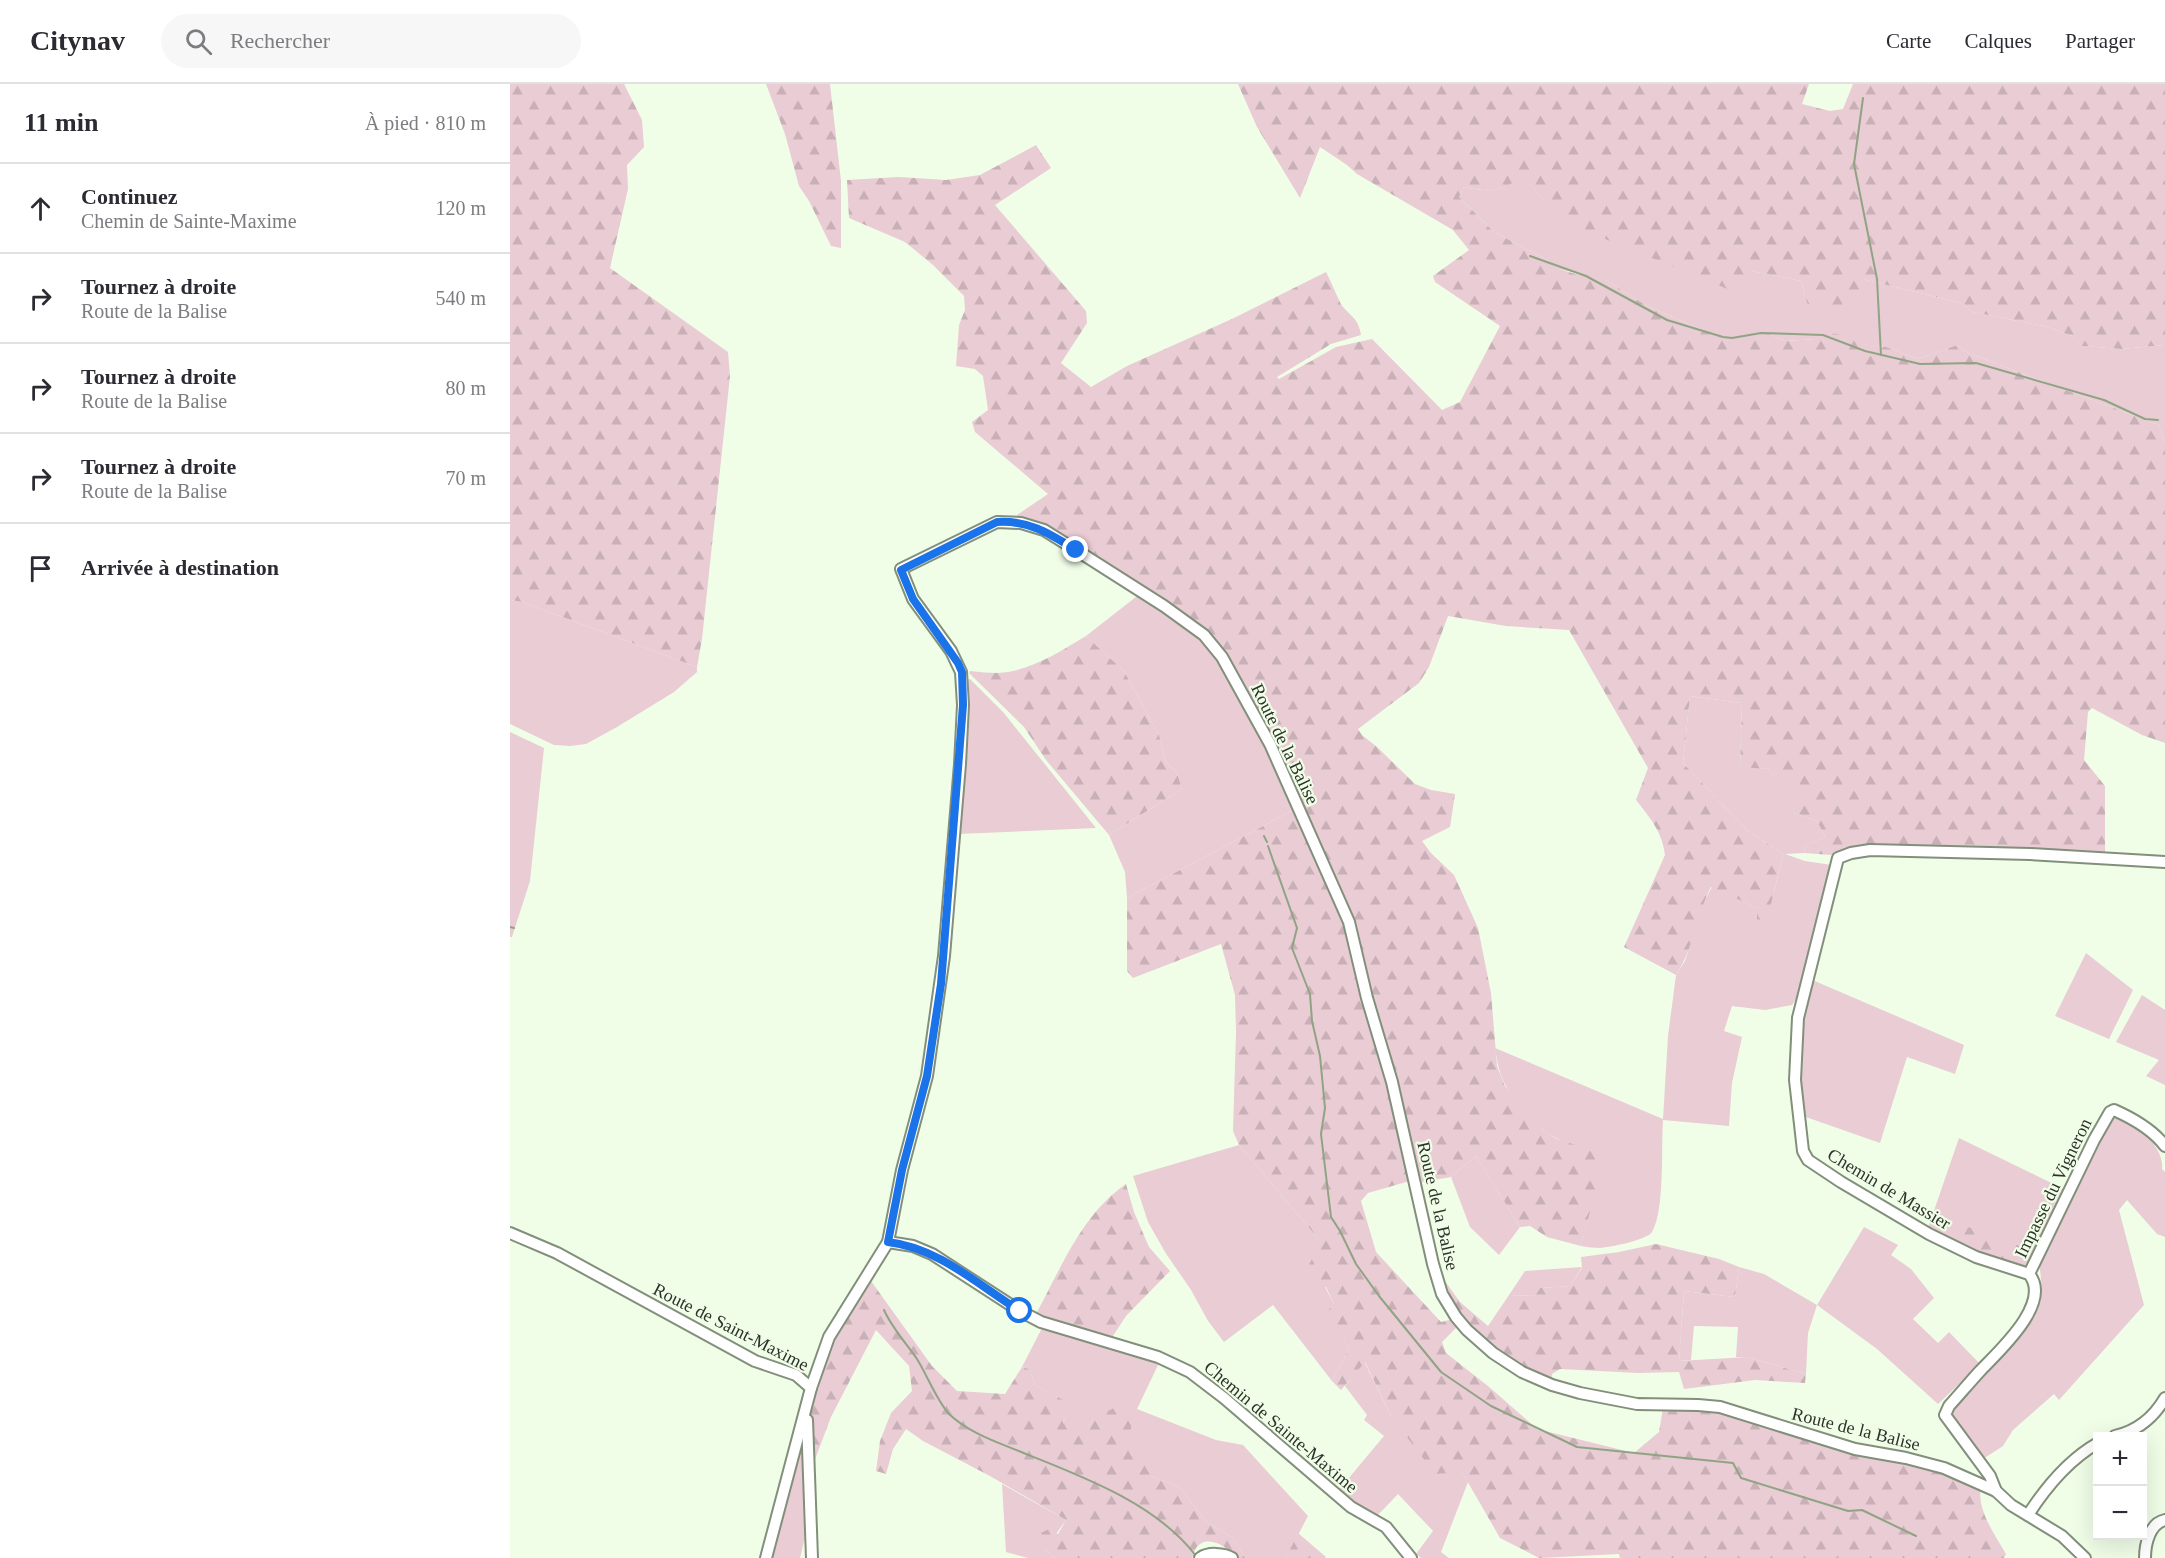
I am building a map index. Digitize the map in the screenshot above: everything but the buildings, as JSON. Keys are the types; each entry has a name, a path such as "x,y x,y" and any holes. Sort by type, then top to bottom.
{"street":[{"name":"Route de la Balise","path":"888,1242 902,1170 927,1076 940,995 963,705 962,672 958,663 913,599 901,570 997,522 1021,523 1044,530 1164,606 1204,635 1222,657 1251,707 1350,922 1367,998 1392,1082 1433,1264 1442,1294 1467,1330 1493,1353 1522,1372 1552,1385 1637,1404 1720,1407 1855,1449 1906,1458 1944,1468 1996,1491"},
{"name":"Chemin de Massier","path":"2028,1274 1976,1257 1929,1234 1841,1182 1808,1160 1803,1151 1795,1080 1798,1018 1838,858 1870,850 2030,854 2165,861"},
{"name":"Impasse du Vigneron","path":"2028,1274 2110,1112 2114,1110 2129,1118 2159,1138 2165,1146"},
{"name":"Route de Saint-Maxime","path":"510,1233 581,1265 755,1361 796,1375 811,1388 766,1558"},
{"path":"811,1388 830,1337 888,1242"},
{"name":"Chemin de Sainte-Maxime","path":"888,1242 913,1246 932,1254 1041,1322 1158,1357 1190,1372 1224,1398 1351,1507 1386,1527 1411,1558"},
{"path":"2028,1274 2034,1286 2031,1307 2026,1319 1946,1411 1949,1420 1990,1476 1996,1491 2011,1505 2062,1536 2085,1558"},
{"path":"2126,1432 2145,1423 2165,1398"},
{"path":"807,1407 812,1558"},
{"path":"2028,1515 2042,1492 2059,1474 2093,1446"},
{"path":"2145,1558 2151,1533 2157,1523 2165,1520"},
{"path":"1200,1558 1208,1554 1226,1557"}],"green space":[{"path":"510,84 624,84 642,120 644,147 627,165 628,189 610,268 728,352 730,376 702,639 697,667 522,602 510,600"},
{"path":"766,84 830,84 841,181 841,248 831,246 799,186 785,134"},
{"path":"1238,84 1809,84 1802,104 1830,111 1843,109 1853,84 2165,84 2165,345 2121,349 2083,346 2072,336 2048,327 1973,312 1961,303 1862,279 1862,293 1845,308 1811,306 1807,303 1801,281 1752,271 1746,282 1730,290 1576,227 1544,201 1524,176 1496,190 1464,187 1459,197 1494,232 1542,257 1559,269 1579,275 1584,270 1606,280 1647,306 1700,329 1728,338 1766,332 1785,341 1816,339 1823,332 1843,335 1863,344 1886,347 1918,359 1957,345 1968,353 2159,425 2165,444 2165,743 2142,735 2092,708 2088,712 2084,760 2105,786 2105,854 1842,852 1831,855 1805,853 1804,847 1825,837 1817,821 1793,813 1794,796 1768,769 1740,767 1742,703 1690,696 1683,763 1747,830 1783,854 1767,921 1757,928 1757,908 1711,887 1687,954 1676,975 1624,947 1665,855 1658,832 1636,800 1648,768 1569,630 1506,626 1448,616 1429,667 1419,683 1358,729 1415,784 1431,790 1455,794 1450,827 1422,841 1454,875 1478,928 1491,993 1497,1066 1505,1086 1543,1130 1555,1138 1605,1155 1581,1246 1547,1237 1530,1226 1520,1227 1476,1156 1451,1177 1422,1182 1420,1178 1368,1193 1361,1201 1376,1252 1441,1322 1453,1319 1456,1328 1442,1342 1446,1353 1537,1429 1634,1453 1659,1432 1663,1408 1706,1408 1928,1467 1981,1486 1981,1504 2006,1554 2004,1558 1620,1558 1619,1554 1539,1558 1500,1538 1462,1472 1435,1474 1391,1416 1365,1362 1341,1390 1332,1381 1349,1349 1343,1338 1329,1333 1322,1317 1334,1304 1326,1287 1314,1290 1303,1276 1321,1242 1239,1145 1233,1131 1235,995 1221,944 1133,978 1127,971 1127,898 1293,810 1333,895 1342,891 1300,806 1201,629 1019,519 1017,515 1048,494 975,432 972,422 988,410 983,376 975,369 956,366 959,325 965,310 964,296 933,265 905,242 849,218 847,180 899,177 946,180 980,175 1036,145 1051,168 995,205 1086,311 1087,323 1061,363 1091,387 1127,366 1234,318 1326,272 1341,304 1357,322 1361,335 1331,344 1277,377 1279,379 1336,347 1372,339 1442,410 1460,402 1500,326 1435,282 1433,276 1469,250 1453,230 1357,174 1320,147 1300,198 1257,127"},
{"path":"1524,175 1544,201 1752,271 1801,281 1807,303 1862,279 1961,303 1973,312 2048,327 2072,336 2084,346 2121,349 2165,345 2165,444 2159,425 1968,353 1957,345 1918,359 1886,347 1816,339 1785,341 1766,332 1728,338 1700,329 1647,306 1606,280 1559,269 1542,257 1494,232 1459,197 1464,187 1496,190"},
{"path":"1141,593 1200,636 1216,653 1271,753 1293,810 1127,898 1125,872 1109,835 1182,789 1177,773 1166,762 1159,735 1124,671 1086,636"},
{"path":"510,600 522,602 697,667 697,672 674,692 586,744 554,745 510,724"},
{"path":"1086,636 1124,671 1159,735 1166,762 1177,773 1182,789 1109,835 1046,760 1024,727 969,673 970,671 998,673 1022,669 1044,660"},
{"path":"970,679 1003,712 1096,828 958,834 966,680"},
{"path":"1690,696 1742,703 1740,766 1768,769 1795,796 1793,813 1817,821 1825,837 1804,847 1805,853 1785,854 1805,861 1832,865 1804,980 1792,1005 1765,1010 1732,1006 1724,1031 1742,1037 1732,1083 1729,1126 1663,1120 1661,1194 1652,1232 1636,1240 1612,1246 1600,1248 1581,1246 1604,1155 1556,1138 1534,1122 1520,1107 1503,1080 1495,1048 1663,1119 1668,1036 1676,975 1685,961 1702,905 1712,887 1757,908 1758,927 1774,892 1783,854 1747,830 1683,763"},
{"path":"510,732 544,748 530,881 512,937 510,937"},
{"path":"2086,953 2133,990 2109,1039 2055,1016"},
{"path":"1810,979 1964,1045 1955,1074 1907,1057 1880,1143 1803,1116 1802,1047"},
{"path":"2142,995 2165,1010 2165,1085 2146,1076 2159,1060 2116,1042"},
{"path":"2111,1116 2128,1122 2152,1142 2158,1151 2162,1169 2165,1172 2165,1237 2157,1234 2127,1200 2119,1210 2144,1305 2059,1400 2054,1394 2013,1430 2003,1446 1983,1459 1951,1416 1953,1405 2023,1334 2033,1316 2042,1289 2039,1260"},
{"path":"1959,1138 2066,1190 2032,1255 2016,1244 1954,1244 1928,1228"},
{"path":"1239,1145 1321,1242 1325,1287 1334,1304 1343,1338 1349,1349 1332,1381 1273,1305 1224,1342 1208,1321 1148,1222 1133,1176"},
{"path":"1476,1156 1520,1227 1499,1255 1470,1227 1451,1177"},
{"path":"1126,1184 1134,1212 1149,1247 1170,1271 1126,1316 1111,1339 1047,1320 1036,1314 1085,1226 1097,1210"},
{"path":"1864,1227 1898,1245 1891,1255 1911,1269 1934,1298 1913,1319 1938,1343 1949,1332 1980,1364 1938,1404 1877,1349 1817,1305"},
{"path":"1968,1227 2016,1244 2032,1255 2026,1265 2019,1267 1954,1244"},
{"path":"1656,1244 1719,1259 1739,1267 1735,1297 1684,1291 1679,1361 1747,1357 1806,1374 1805,1383 1755,1380 1684,1389 1679,1372 1638,1373 1560,1369 1552,1374 1551,1382 1518,1364 1487,1343 1460,1316 1442,1284 1445,1281 1460,1302 1488,1326 1509,1295 1535,1296 1540,1288 1570,1286 1582,1268 1581,1257"},
{"path":"1582,1267 1570,1286 1540,1288 1535,1296 1509,1295 1525,1271"},
{"path":"1739,1267 1764,1274 1817,1305 1808,1333 1806,1374 1747,1357 1736,1357 1738,1327 1694,1326 1691,1360 1679,1361 1684,1291 1735,1297"},
{"path":"871,1281 932,1366 957,1391 1005,1394 1022,1367 1029,1369 1035,1385 1071,1404 1063,1423 1083,1435 1093,1419 1114,1408 1133,1417 1128,1445 1156,1459 1151,1476 1179,1487 1207,1522 1233,1538 1246,1558 1235,1558 1223,1546 1206,1542 1196,1548 1192,1558 1055,1558 1045,1549 1041,1533 1049,1529 1058,1534 1066,1520 923,1441 906,1429 893,1449 886,1474 876,1471 880,1441 891,1413 912,1391 909,1366 876,1330 831,1417 814,1462 810,1460 810,1414 813,1395 832,1342"},
{"path":"1042,1328 1160,1361 1137,1409 1216,1440 1243,1445 1308,1516 1286,1558 1246,1558 1233,1538 1207,1522 1179,1487 1151,1476 1128,1445 1093,1419 1083,1436 1063,1424 1070,1404 1035,1385 1029,1369 1022,1367"},
{"path":"1364,1361 1391,1416 1462,1472 1468,1482 1441,1552 1449,1558 1421,1558 1416,1554 1433,1531 1398,1494 1376,1517 1338,1491 1384,1436 1364,1420 1367,1415 1345,1386"},
{"path":"805,1424 807,1529 800,1558 768,1558"},
{"path":"1002,1484 1066,1520 1045,1549 1055,1558 1028,1558 1006,1552"},
{"path":"1298,1533 1326,1557 1286,1558"}],"waterway":[{"path":"1863,98 1854,164 1877,279 1881,355"},
{"path":"1530,256 1586,276 1667,320 1723,337 1732,338 1761,333 1823,335 1865,351 1920,364 1976,363 2104,400 2145,419 2158,420"},
{"path":"1264,836 1267,842"},
{"path":"1268,846 1297,928 1292,948 1310,994 1312,1021 1320,1056 1325,1108 1321,1134 1331,1217 1356,1264 1441,1372 1491,1406 1577,1447 1733,1463 1741,1478 1848,1511 1862,1510 1916,1536"},
{"path":"510,927 514,928"},
{"path":"884,1310 917,1359 940,1402 957,1421 986,1437 1072,1472 1118,1494 1162,1522 1196,1556"}],"route":[{"path":"1020,1311 932,1254 913,1246 888,1242 897,1189 920,1110 927,1076 941,984 963,705 962,672 958,663 909,593 901,570 997,522 1032,525 1076,550"}]}
